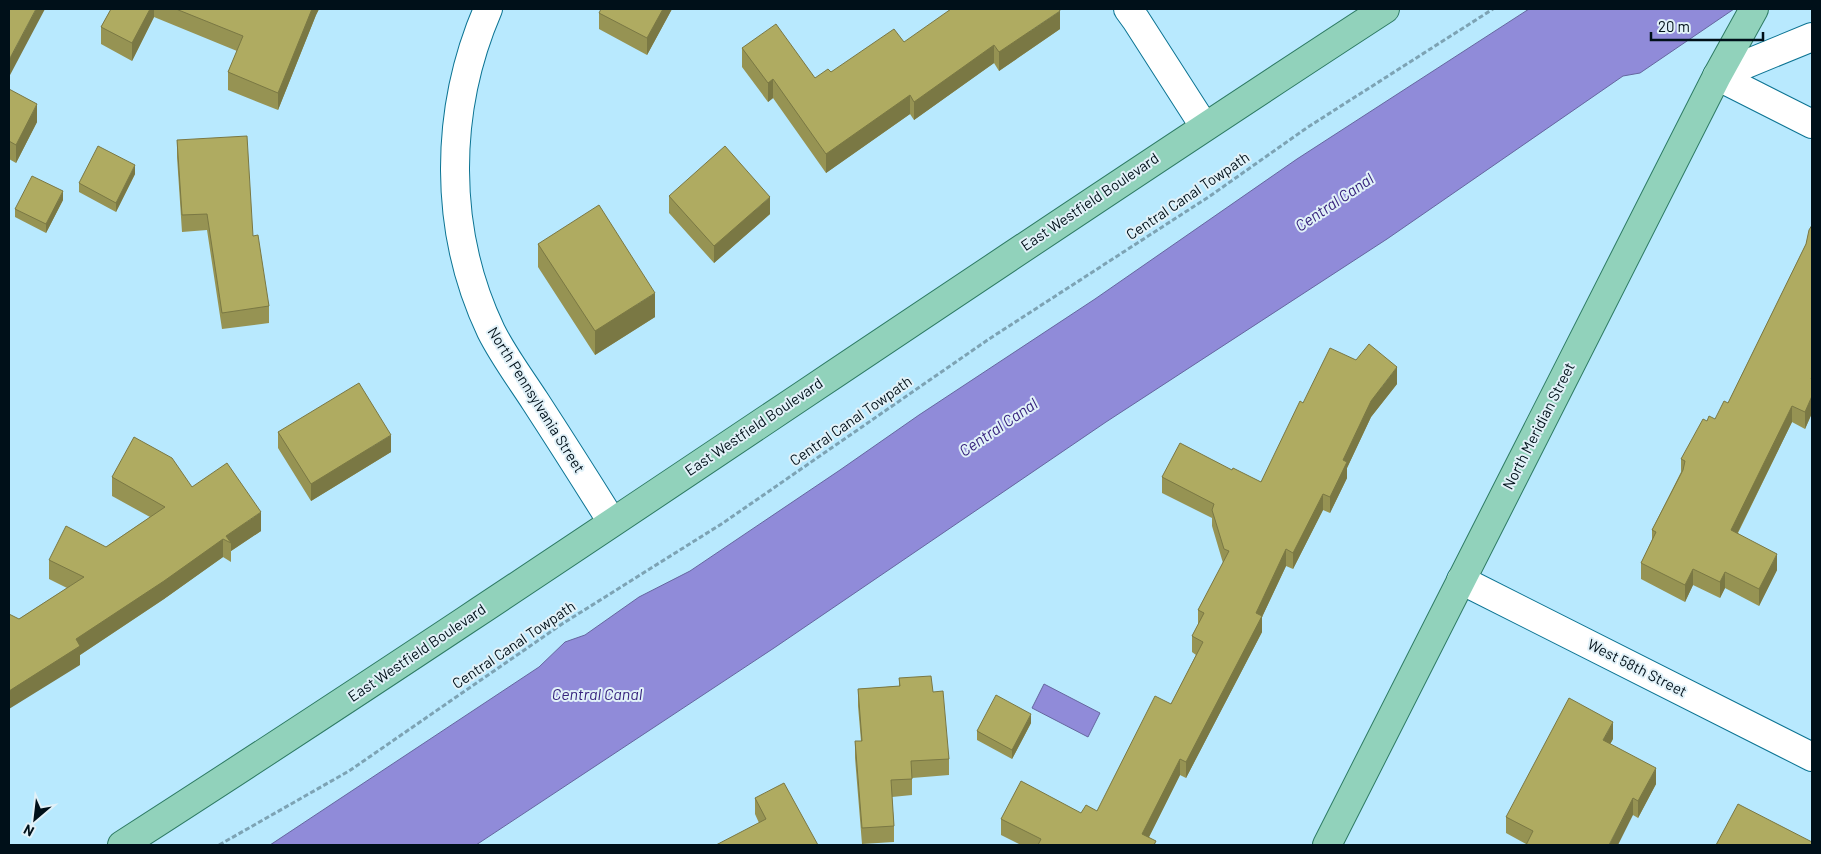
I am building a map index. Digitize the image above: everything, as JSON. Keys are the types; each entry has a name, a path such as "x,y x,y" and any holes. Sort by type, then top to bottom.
{"main road":[{"name":"East Westfield Boulevard","path":"122,845 291,736 1204,126 1385,9"},
{"name":"North Meridian Street","path":"1327,845 1717,76 1752,12"}],"street":[{"name":"North Pennsylvania Street","path":"488,9 470,57 462,91 455,144 457,216 468,267 492,332 612,522"},
{"path":"1128,9 1204,126"},
{"path":"1717,76 1812,37"},
{"path":"1717,76 1812,124"},
{"name":"West 58th Street","path":"1461,580 1812,757"}],"path":[{"name":"Central Canal Towpath","path":"218,845 349,771 562,624 723,523 989,339 1210,196 1308,127 1493,9"}],"water":[{"name":"Central Canal","path":"1529,9 1734,9 1640,73 1623,76 1387,239 1106,422 774,648 476,845 270,845 539,667 565,642 585,635 639,597 690,571 919,415 1095,299 1297,159"},
{"path":"1044,684 1100,713 1088,737 1032,708"}],"building":[{"path":"9,9 36,9 9,60"},
{"path":"111,9 150,9 132,43 101,27"},
{"path":"176,9 312,9 278,93 228,72 243,36"},
{"path":"601,9 663,9 647,38 599,13"},
{"path":"951,9 1059,9 1060,11 999,52 994,45 914,102 910,95 826,154 773,79 768,83 742,48 776,24 815,78 828,69 831,72 894,29 904,42"},
{"path":"9,89 37,104 16,145 9,141"},
{"path":"247,136 253,236 258,235 269,306 222,313 207,214 182,215 177,140"},
{"path":"98,146 135,165 116,203 79,183"},
{"path":"725,146 770,197 714,246 669,196"},
{"path":"32,176 63,191 46,224 15,209"},
{"path":"599,205 655,293 595,331 538,244"},
{"path":"1812,225 1812,396 1805,412 1792,406 1731,530 1777,554 1759,589 1725,572 1720,582 1693,569 1685,585 1641,563 1656,532 1652,530 1683,470 1685,461 1681,459 1703,419 1707,421 1709,416 1715,419 1724,401 1728,403 1806,244"},
{"path":"1369,344 1397,367 1371,401 1343,460 1347,462 1330,497 1323,494 1293,553 1286,549 1256,613 1262,616 1186,762 1180,759 1142,834 1156,841 1154,845 1038,845 1041,839 1001,819 1021,781 1081,813 1086,805 1097,811 1155,696 1171,704 1203,642 1192,636 1204,613 1198,610 1229,551 1224,549 1212,510 1214,504 1162,477 1180,443 1232,470 1233,468 1261,482 1300,401 1303,403 1330,348 1356,360"},
{"path":"359,383 391,435 311,484 278,432"},
{"path":"134,437 172,458 192,487 227,463 261,512 226,536 231,543 223,539 164,581 76,639 80,646 9,691 9,614 19,619 84,577 49,560 66,526 106,547 165,507 112,477"},
{"path":"931,676 933,692 943,691 949,759 911,761 912,779 891,780 894,826 862,828 855,741 862,741 858,689 900,686 899,678"},
{"path":"996,695 1031,714 1012,750 977,731"},
{"path":"1569,698 1613,722 1603,740 1656,768 1638,801 1633,798 1609,845 1526,845 1533,831 1506,817"},
{"path":"784,783 818,845 716,845 766,819 755,798"},
{"path":"1738,804 1812,842 1812,845 1716,845"}]}
